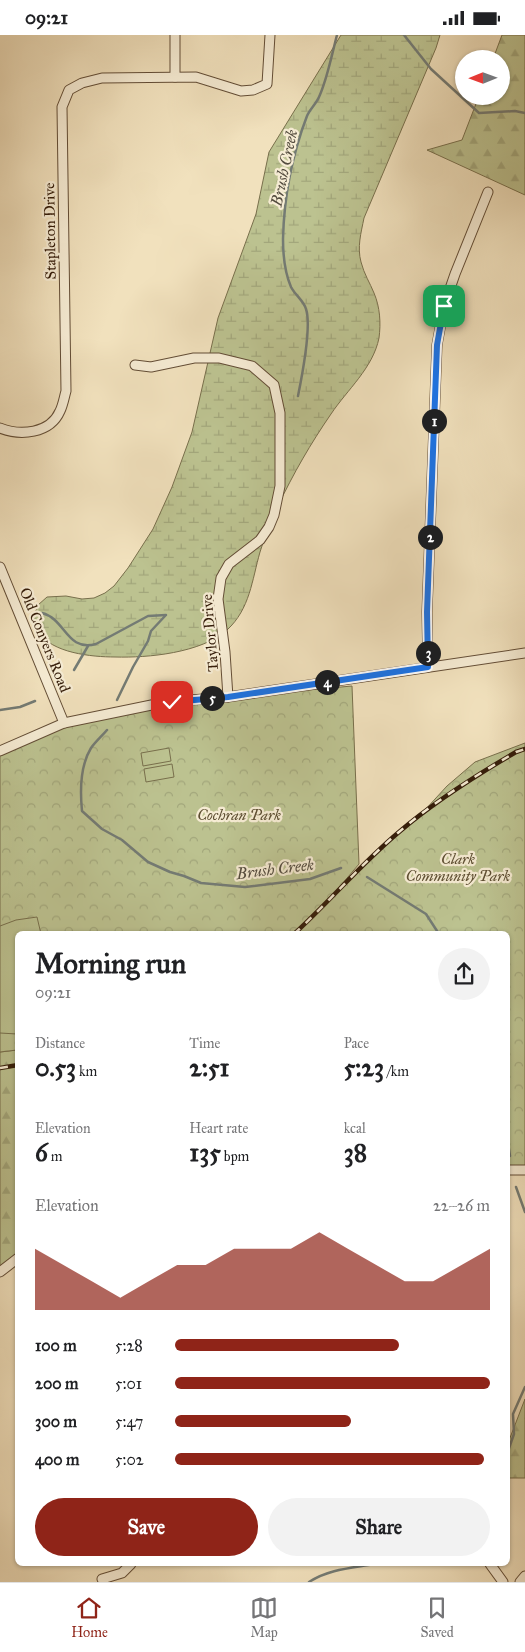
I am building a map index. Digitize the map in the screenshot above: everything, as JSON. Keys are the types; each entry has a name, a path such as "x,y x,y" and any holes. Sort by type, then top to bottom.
{"street":[{"path":"175,35 175,77"},
{"name":"Stapleton Drive","path":"0,428 11,433 44,429 60,412 66,391 62,107 70,90 82,83 102,78 196,77 241,91 253,90 267,84 269,79 270,35"},
{"path":"428,667 427,612 437,345 447,298 488,192"},
{"name":"Taylor Drive","path":"135,365 151,367 194,358 219,358 252,366 274,385 280,413 280,486 274,515 269,527 260,539 226,569 220,578 218,599 228,697"},
{"name":"Old Conyers Road","path":"0,567 64,723"},
{"path":"0,751 64,723 166,703 228,697 525,653"},
{"path":"510,1170 525,1170"},
{"path":"0,1272 15,1261"},
{"path":"102,1579 122,1573 129,1566"},
{"path":"491,1566 503,1582"},
{"path":"520,1582 525,1576"}],"green space":[{"path":"341,35 440,35 364,218 359,251 361,262 379,309 379,338 376,349 359,378 337,405 324,425 290,482 266,534 249,594 241,613 227,630 203,644 189,649 158,655 106,657 84,655 53,645 39,632 33,618 38,605 47,597 66,596 82,599 94,598 105,593 114,586 128,568 153,529 172,487 192,432 218,318 256,214 269,152"},
{"path":"502,35 525,35 525,195 427,150 462,140 476,105 510,105 510,50 496,50"},
{"name":"Cochran Park","path":"352,686 359,864 319,911 397,833 424,811 447,786 475,762 525,743 525,1170 510,1170 510,931 15,931 15,1050 0,1052 0,749 62,719 144,705"},
{"path":"169,748 171,761 143,766 141,753"},
{"path":"172,764 174,777 146,782 144,769"},
{"path":"37,917 40,931 15,931 15,1034 0,1033 0,926 16,920"},
{"path":"15,1050 15,1259 0,1271 0,1052"},
{"path":"525,1399 525,1478 510,1478 510,1438"}],"waterway":[{"name":"Brush Creek","path":"298,396 306,352 308,317 305,306 291,287 286,270 283,239 285,208 297,146 307,116 318,100 322,90 337,35"},
{"path":"404,35 431,69 479,113 515,111 525,113"},
{"path":"42,613 56,621 72,639 86,645 96,644 148,616 166,615"},
{"name":"Brush Creek","path":"117,700 148,641 151,631 165,616"},
{"path":"74,670 88,646"},
{"path":"0,710 20,707 35,701"},
{"name":"Brush Creek","path":"107,730 87,755 81,787 82,811 102,829 122,840 148,862 201,883 245,887 310,879 341,868"},
{"name":"Brush Creek","path":"367,877 426,914 437,931"},
{"name":"Brush Creek","path":"516,1187 525,1212"},
{"path":"510,1445 514,1434 513,1414 525,1387"},
{"path":"309,1582 324,1574 362,1566"}],"railway":[{"path":"297,931 372,856 413,821 441,799 470,780 516,752 525,749"},
{"path":"0,1068 15,1066"}],"route":[{"path":"172,702 228,697 428,667 427,612 437,345 444,306"}],"park label":[{"name":"Clark Community Park","path":"458,868"}]}
